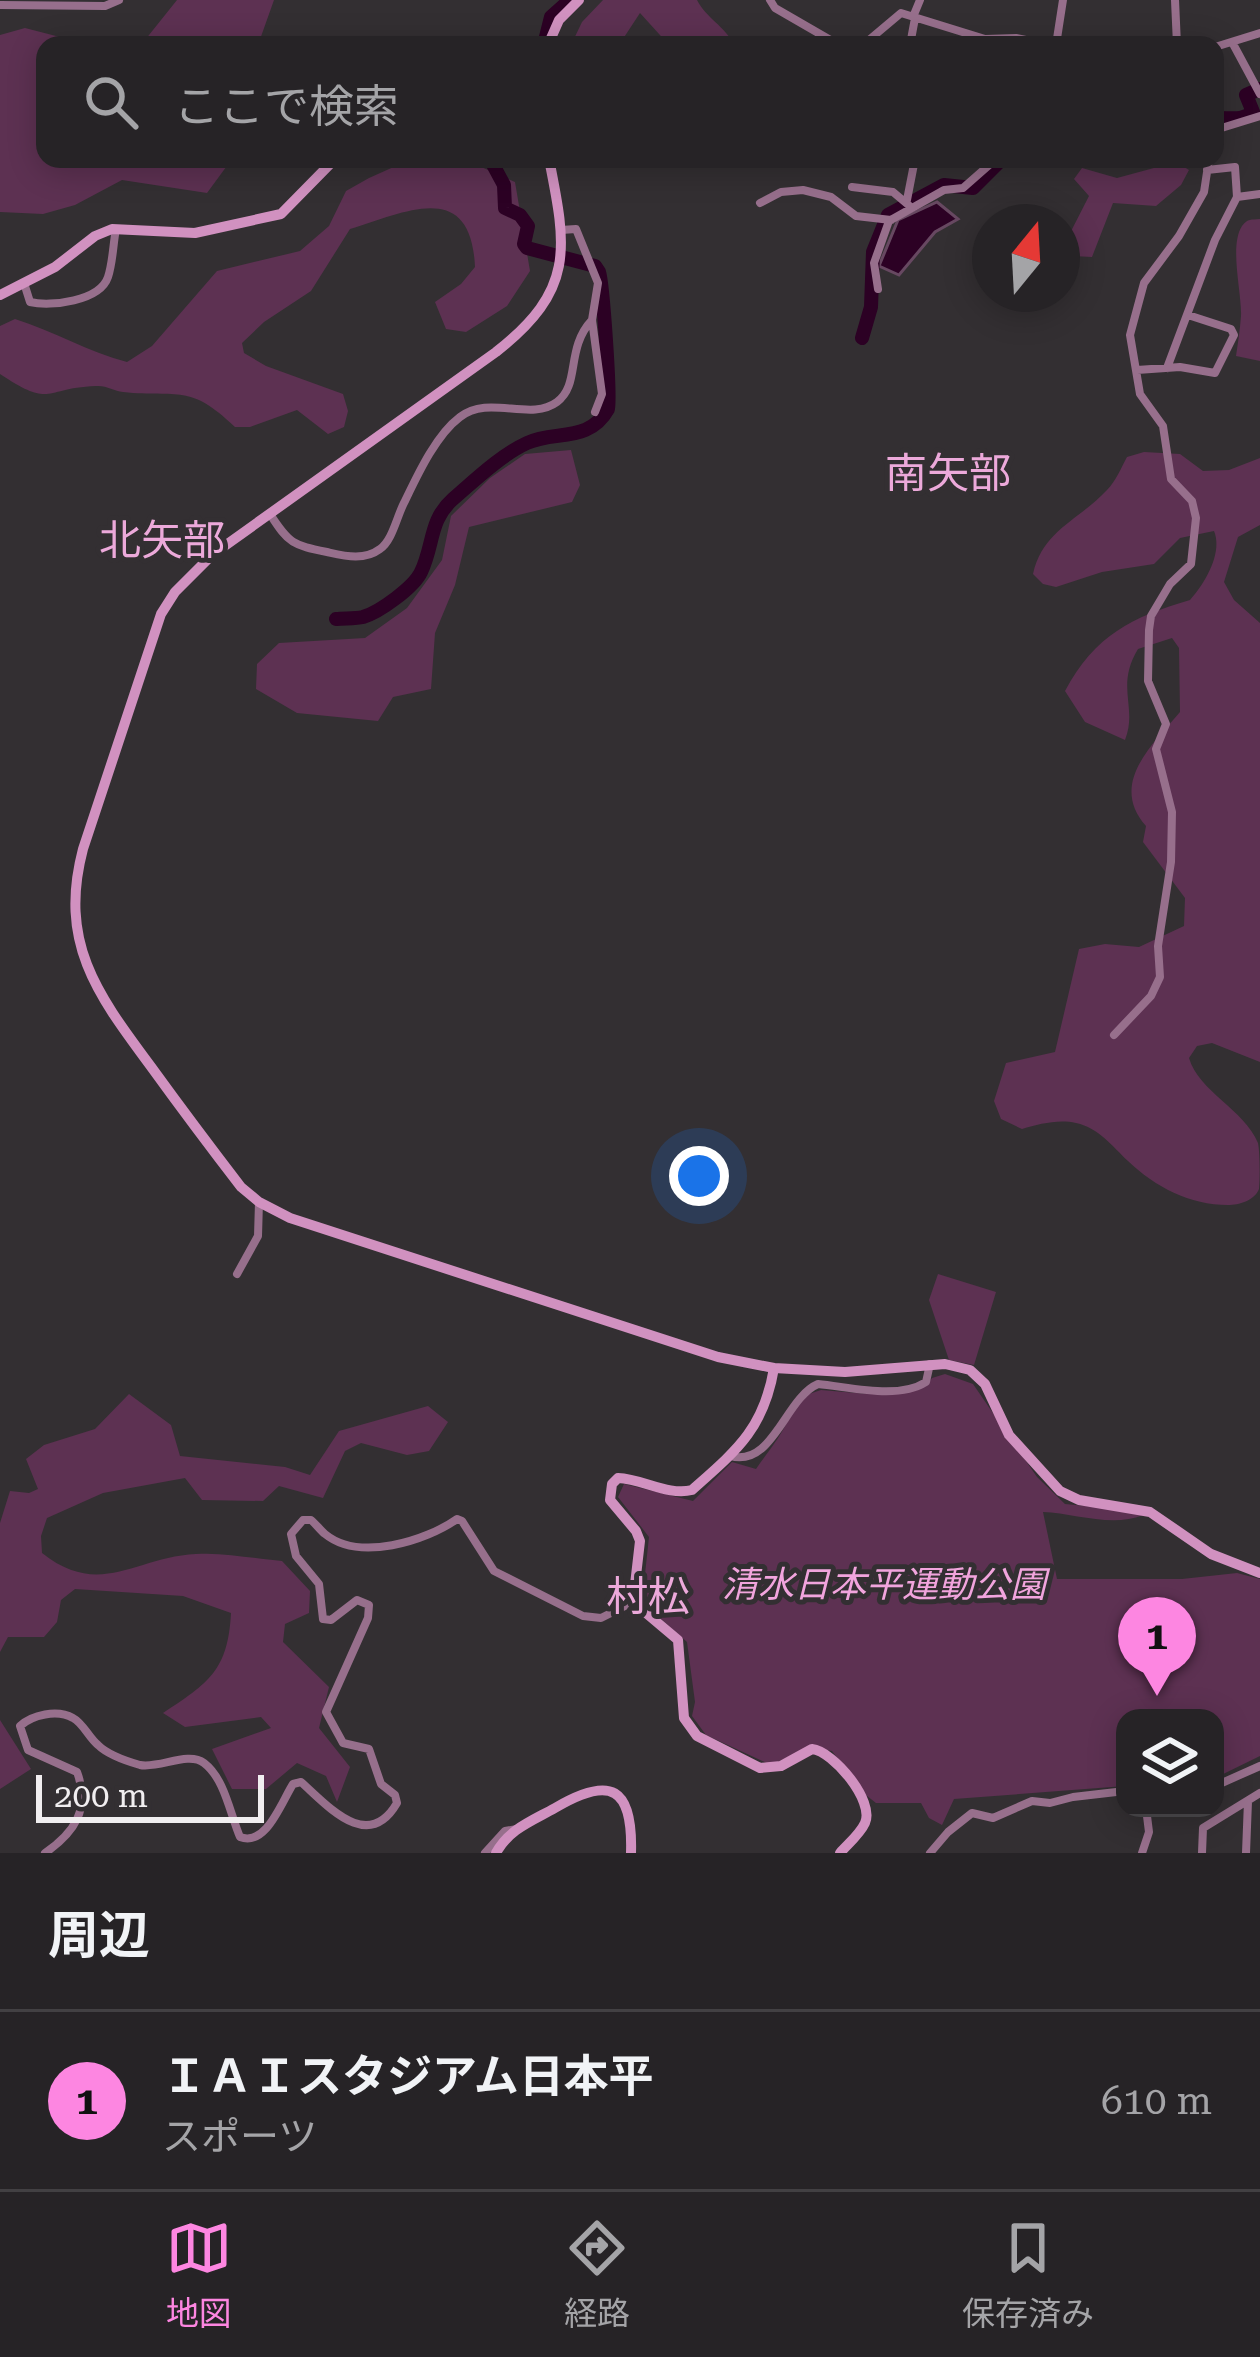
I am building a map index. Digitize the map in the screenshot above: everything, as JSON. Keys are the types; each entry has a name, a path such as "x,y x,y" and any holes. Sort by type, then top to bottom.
{"street":[{"path":"0,5 105,6 119,0"},
{"path":"552,36 559,20 579,0"},
{"path":"770,0 775,8 821,36"},
{"path":"911,36 920,0"},
{"path":"1055,36 1063,0"},
{"path":"1175,0 1177,36"},
{"path":"873,36 902,13 961,36"},
{"path":"1224,44 1260,33"},
{"path":"1232,42 1260,94"},
{"path":"1224,128 1260,116"},
{"path":"1167,368 1215,240 1237,197 1234,167 1224,166"},
{"path":"0,295 71,256 95,236 116,229 195,233 272,218 287,210 327,168"},
{"path":"551,168 562,247 556,281 531,322 190,574 161,614 82,849 74,900 84,963 102,1000 241,1187 260,1202 308,1224 676,1343 774,1368 845,1372 957,1365 980,1377 1000,1421 1060,1491 1079,1500 1150,1512 1211,1554 1260,1573"},
{"path":"909,204 914,168"},
{"path":"878,289 874,263 891,220 909,204 944,190 964,188 986,168"},
{"path":"1114,1035 1151,996 1160,977 1158,946 1171,862 1172,812 1156,749 1166,724 1148,681 1149,630 1151,616 1170,584 1191,564 1196,535 1192,501 1171,479 1163,426 1143,400 1130,335 1141,290 1204,192 1207,168"},
{"path":"852,188 893,192 909,204"},
{"path":"760,202 781,192 803,190 831,197 856,216 891,220"},
{"path":"1237,197 1260,194"},
{"path":"24,283 30,302 39,304 65,302 92,292 105,284 116,229"},
{"path":"561,230 576,229 598,283 592,320 602,394 595,412"},
{"path":"1137,370 1215,373 1234,335 1231,329 1187,315"},
{"path":"270,514 285,538 298,546 358,557 380,550 447,429 463,413 491,406 532,409 554,404 569,386 576,342 592,320"},
{"path":"237,1274 258,1236 260,1202"},
{"path":"729,1456 754,1455 810,1387 914,1389 926,1382 930,1364"},
{"path":"634,1602 640,1541 610,1500 612,1484 626,1478 686,1493 729,1456 763,1414 774,1368"},
{"path":"44,1853 73,1831 82,1808 76,1772 28,1750 20,1726 38,1715 72,1717 110,1754 139,1764 195,1759 206,1764 226,1797 240,1838 246,1841 264,1831 292,1784 301,1782 341,1828 373,1835 384,1829 397,1803 395,1795 381,1784 369,1750 343,1743 326,1712 368,1618 369,1605 357,1600 331,1620 323,1619 319,1584 296,1556 292,1534 303,1520 311,1520 327,1537 364,1547 409,1544 457,1519 463,1521 494,1571 583,1616 601,1618 634,1602"},
{"path":"634,1602 678,1640 684,1718 698,1736 760,1768 781,1766 812,1749 824,1750 838,1762 867,1815 840,1853"},
{"path":"1224,1782 1260,1766"},
{"path":"496,1853 507,1836 592,1789 610,1790 629,1809 631,1853"},
{"path":"930,1853 947,1832 972,1814 993,1818 1032,1801 1050,1804 1073,1796 1116,1793"},
{"path":"1202,1853 1203,1828 1260,1793"},
{"path":"1246,1853 1248,1800"},
{"path":"1142,1853 1149,1832 1147,1817"},
{"path":"485,1853 506,1831 519,1828"}],"green space":[{"path":"177,0 274,0 261,36 148,36"},
{"path":"603,0 697,0 728,36 661,36 640,13 625,36 575,36"},
{"path":"25,28 56,36 36,36 36,168 225,168 207,193 122,180 75,205 43,214 0,212 0,35"},
{"path":"391,168 484,168 515,182 530,271 507,306 466,332 446,329 435,302 475,267 471,239 462,221 448,211 432,208 350,229 311,291 242,343 244,353 266,366 343,394 348,411 344,427 328,434 297,410 250,427 235,427 206,404 183,395 100,386 39,394 0,374 0,326 15,319 127,362 152,346 217,271 300,251 329,226 346,191"},
{"path":"1082,168 1117,178 1154,168 1189,170 1181,185 1156,206 1113,203 1092,257 1080,256 1080,214 1089,196 1074,179"},
{"path":"1260,219 1260,361 1236,356 1241,316 1236,257 1242,226"},
{"path":"571,450 580,485 572,502 469,527 455,585 435,633 431,689 393,697 378,721 297,713 256,689 257,664 279,643 365,638 407,608 442,560 451,516 490,478 525,454"},
{"path":"1144,452 1180,454 1203,471 1229,470 1260,458 1260,525 1238,537 1224,582 1234,600 1260,623 1260,1062 1212,1043 1197,1046 1189,1058 1202,1081 1243,1120 1258,1143 1259,1189 1250,1199 1232,1205 1200,1202 1161,1186 1084,1125 1055,1122 1022,1129 1001,1119 994,1101 1006,1063 1055,1052 1079,949 1105,944 1139,947 1184,926 1185,898 1143,842 1146,826 1132,795 1138,766 1180,712 1179,648 1172,638 1138,649 1128,675 1125,740 1085,722 1065,691 1089,656 1117,631 1190,600 1214,558 1214,531 1180,538 1154,564 1102,572 1056,587 1043,584 1033,574 1053,536 1107,490 1127,457"},
{"path":"938,1274 996,1292 974,1365 949,1360 929,1300"},
{"name":"清水日本平運動公園","path":"945,1374 973,1384 1037,1477 1065,1504 1143,1515 1106,1520 1043,1512 1057,1579 1182,1579 1237,1573 1260,1579 1260,1756 1224,1774 1224,1709 1116,1709 1116,1787 954,1799 942,1825 929,1818 921,1803 876,1803 832,1751 809,1747 771,1765 706,1735 692,1716 695,1702 687,1642 642,1602 649,1537 618,1497 624,1484 693,1501 732,1462 756,1469 784,1428 797,1398 821,1390 868,1394 926,1386"},
{"path":"129,1394 171,1425 180,1456 285,1467 310,1475 339,1431 428,1406 448,1422 429,1451 407,1455 361,1443 345,1451 323,1498 279,1486 263,1501 202,1500 185,1478 103,1493 47,1518 41,1536 42,1553 82,1573 118,1572 196,1554 282,1561 310,1591 309,1613 285,1624 283,1642 329,1687 319,1728 350,1767 337,1802 326,1776 297,1763 266,1789 232,1789 212,1749 271,1728 261,1717 185,1727 163,1713 213,1673 226,1648 231,1613 183,1596 75,1589 61,1600 57,1622 44,1637 8,1637 0,1652 0,1523 10,1491 38,1489 26,1459 44,1445 95,1429"},
{"path":"0,1720 31,1769 0,1789"}],"shaded area":[{"path":"937,202 958,219 935,232 899,275 879,266 898,220"}],"waterway":[{"path":"546,36 551,17 570,0"},
{"path":"1224,118 1253,112 1246,95 1260,89"},
{"path":"336,619 370,614 411,585 421,572 445,507 498,461 527,443 591,427 608,409 599,272 595,266 527,248 528,226 520,215 505,208 504,185 495,168"},
{"path":"862,338 871,307 873,252 888,215 944,185 973,188 993,168"}],"place":[{"name":"ＩＡＩスタジアム日本平","path":"1157,1696"}],"district":[{"name":"南矢部","path":"948,473"},
{"name":"北矢部","path":"162,540"},
{"name":"村松","path":"648,1596"}]}
